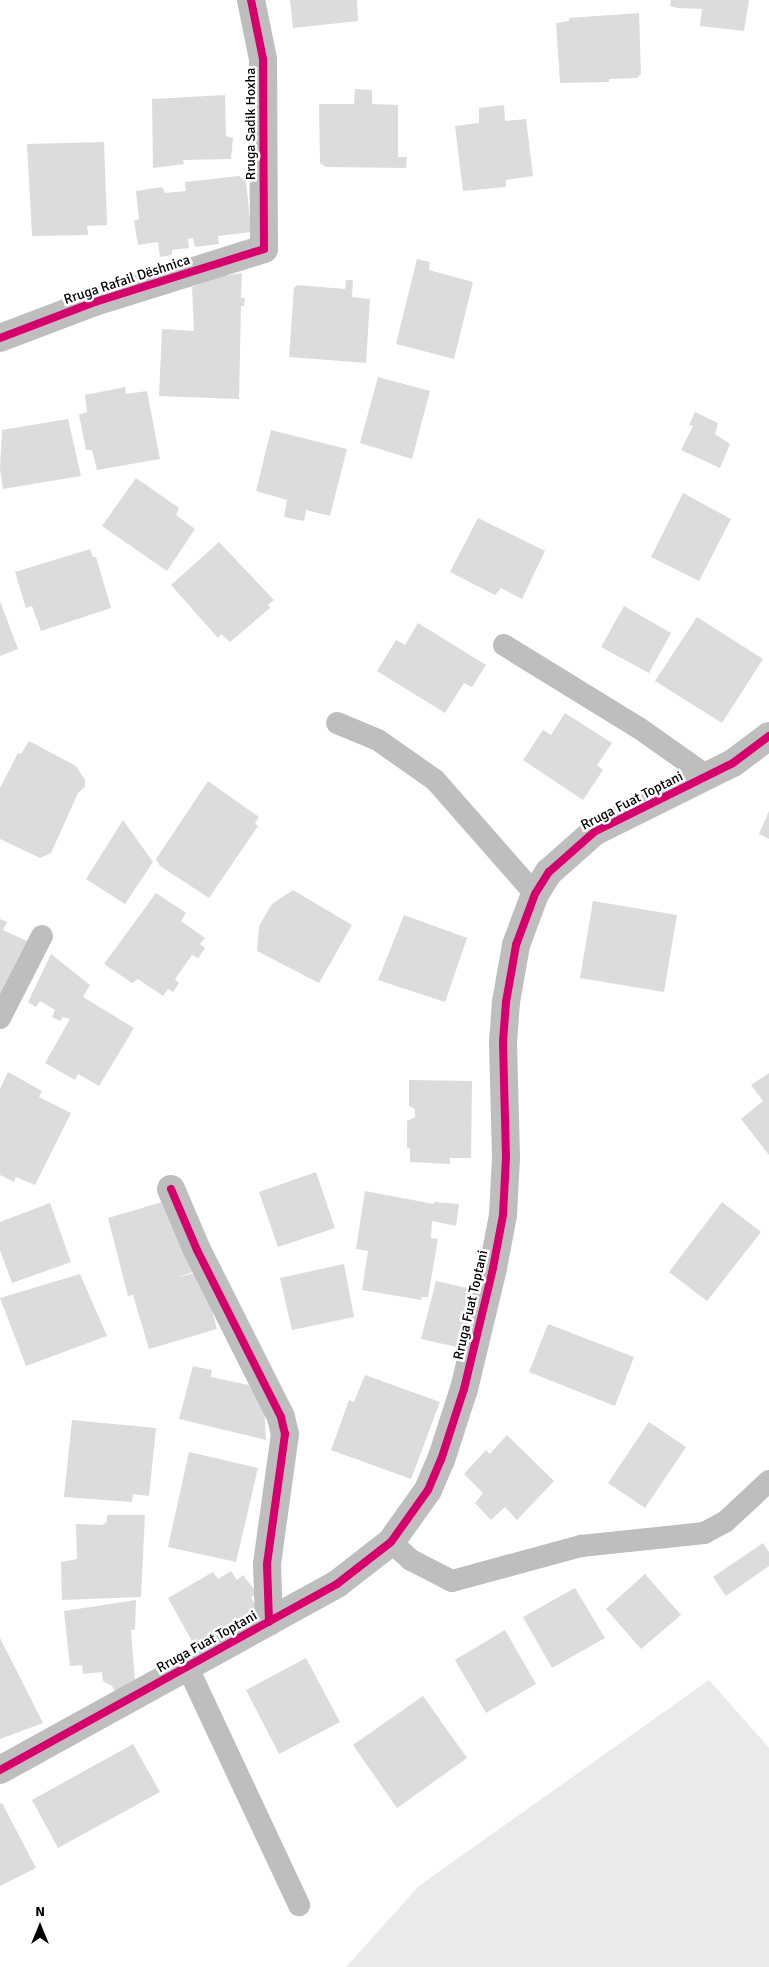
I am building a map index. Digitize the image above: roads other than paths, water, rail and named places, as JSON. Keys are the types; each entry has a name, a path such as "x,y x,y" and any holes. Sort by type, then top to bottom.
{"street":[{"name":"Rruga Sadik Hoxha","path":"251,0 263,59 264,249"},
{"name":"Rruga Rafail Dëshnica","path":"0,338 95,302 264,249"},
{"name":"Rruga Fuat Toptani","path":"0,1770 188,1668 337,1584 391,1542 428,1490 444,1453 464,1389 493,1268 503,1215 506,1157 503,1042 506,1002 516,945 535,894 549,872 594,832 733,763 769,736"},
{"path":"171,1190 197,1250 282,1417 284,1434 267,1564 269,1622"}],"lane":[{"path":"504,645 639,728 707,776"},
{"path":"337,723 378,740 435,780 535,894"},
{"path":"0,1018 42,936"},
{"path":"391,1542 411,1560 452,1581 581,1546 704,1533 725,1522 769,1481"},
{"path":"188,1668 299,1905"}]}
